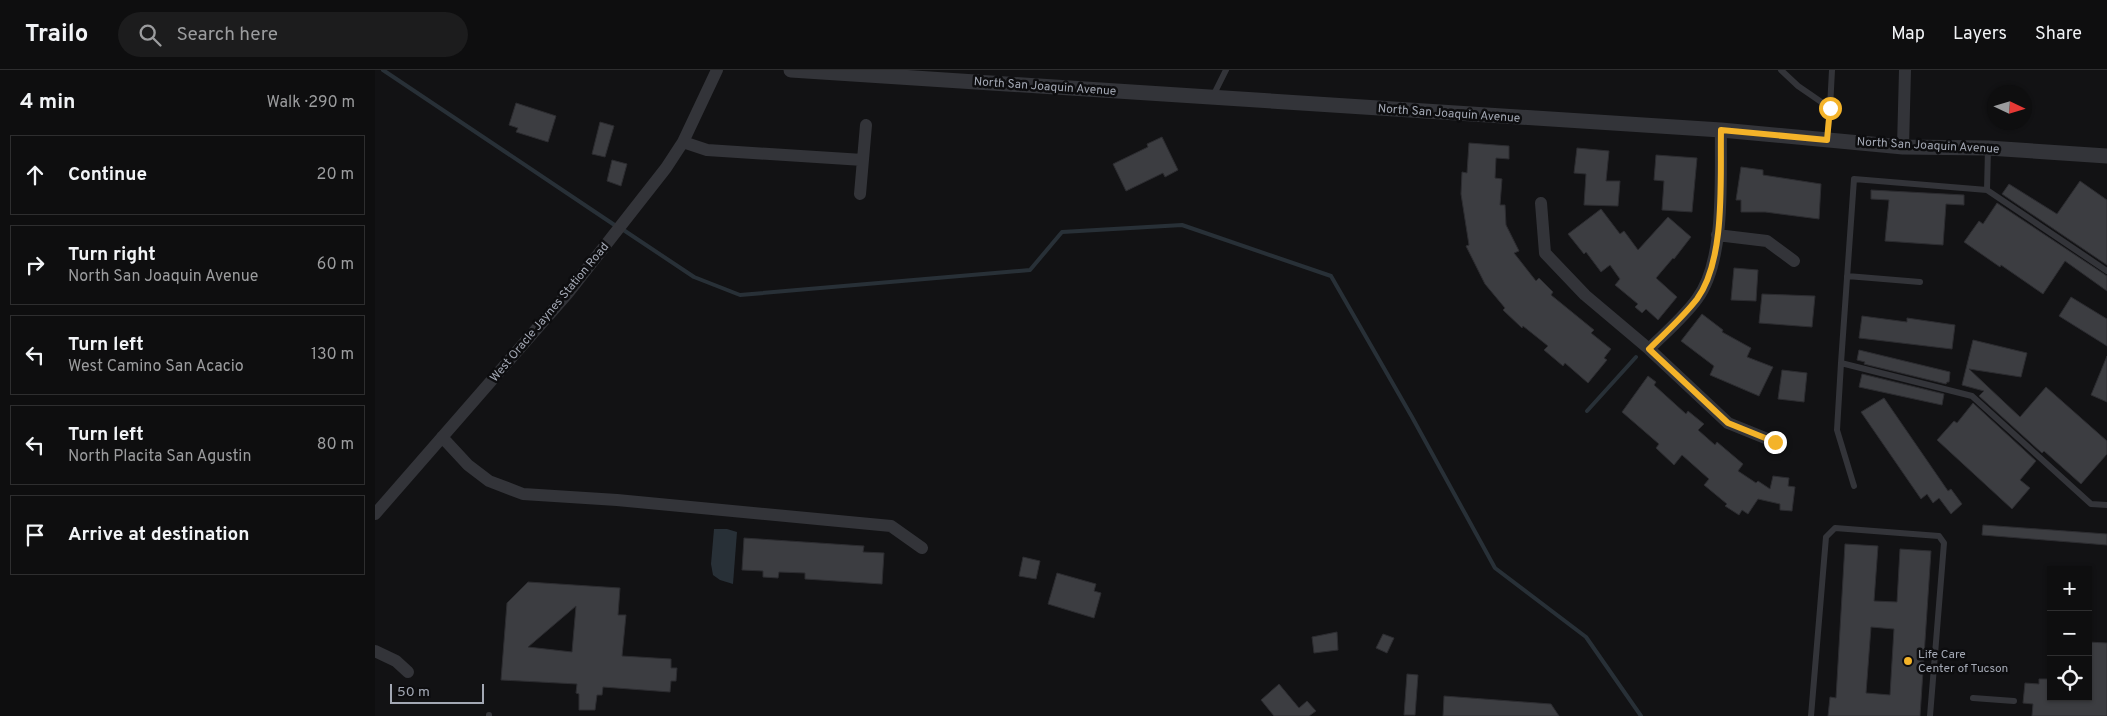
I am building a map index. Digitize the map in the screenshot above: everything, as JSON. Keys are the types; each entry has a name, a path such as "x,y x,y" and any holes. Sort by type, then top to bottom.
{"street":[{"name":"West Oracle Jaynes Station Road","path":"375,514 379,500 442,437 568,293 666,168 683,142 717,70"},
{"name":"North San Joaquin Avenue","path":"791,70 1721,130 1903,146 1988,148 2107,156"},
{"path":"1903,146 1905,70"},
{"path":"860,194 866,125"},
{"path":"1649,349 1697,299 1709,278 1716,255 1721,130"},
{"path":"683,142 707,150 863,160"},
{"path":"1541,203 1545,253 1585,295 1649,349 1728,423 1775,442"},
{"path":"1717,235 1767,241 1794,261"},
{"path":"442,437 468,465 489,481 523,494 617,500 891,526 923,548"},
{"path":"375,651 396,661 408,672"}],"lane":[{"path":"1212,97 1226,70"},
{"path":"1781,70 1798,86 1830,108"},
{"path":"1827,140 1832,70"},
{"path":"1987,190 1988,148"},
{"path":"1854,486 1837,430 1854,178 1987,190 2107,271"},
{"path":"1847,276 1921,282"},
{"path":"1841,363 1972,396 2091,504 2107,505"},
{"path":"1811,716 1826,537 1835,528 1939,536 1944,543 1930,716"},
{"path":"1973,698 2014,701"}],"shaded area":[{"path":"714,529 727,529 737,532 733,584 720,580 713,575 711,564"}],"building":[{"path":"516,103 556,116 548,142 516,132 518,128 509,125"},
{"path":"600,122 614,126 605,157 592,154"},
{"path":"1162,137 1178,170 1165,177 1163,173 1126,191 1113,164 1148,147 1147,144"},
{"path":"1469,143 1509,146 1509,159 1496,158 1495,178 1502,179 1500,205 1505,205 1506,225 1519,251 1514,253 1536,281 1539,278 1553,292 1551,295 1594,330 1591,333 1611,349 1604,358 1607,360 1588,383 1565,363 1563,366 1544,350 1548,346 1523,326 1522,328 1503,310 1505,308 1485,284 1466,246 1469,245 1461,194 1462,172 1467,173"},
{"path":"1577,148 1609,151 1606,181 1620,181 1618,206 1584,205 1586,174 1574,173"},
{"path":"1656,155 1697,158 1692,212 1662,210 1664,181 1654,180"},
{"path":"612,160 627,164 621,186 607,181"},
{"path":"1741,167 1763,170 1763,175 1821,184 1819,219 1765,212 1741,212 1741,200 1736,200"},
{"path":"2080,181 2107,200 2107,265 2002,194 2009,184 2057,214"},
{"path":"1871,190 1964,195 1964,205 1946,204 1943,245 1885,241 1889,200 1871,199"},
{"path":"1997,203 2107,276 2107,291 2065,261 2043,294 1964,242 1979,221 1983,224"},
{"path":"1601,209 1620,234 1624,231 1638,250 1668,217 1691,237 1656,278 1677,297 1658,320 1646,309 1642,313 1635,307 1638,304 1615,285 1620,279 1610,265 1601,272 1586,252 1584,254 1568,234"},
{"path":"1734,268 1758,270 1756,301 1731,300"},
{"path":"1762,294 1815,296 1812,327 1759,323"},
{"path":"2071,297 2107,319 2107,346 2059,316"},
{"path":"1702,314 1723,330 1722,332 1751,348 1747,357 1773,367 1759,396 1710,375 1714,366 1681,341"},
{"path":"1862,316 1907,322 1907,318 1955,325 1952,349 1859,338"},
{"path":"1973,340 2027,353 2021,377 1969,369 2020,417 2046,387 2107,441 2107,454 2081,484 2044,451 2042,453 1979,396 1984,391 1962,385"},
{"path":"1859,350 1950,372 1949,382 1946,384 1864,364 1865,362 1857,360"},
{"path":"2107,356 2107,402 2091,395"},
{"path":"1782,370 1807,373 1804,402 1778,399"},
{"path":"1862,374 1944,394 1942,405 1859,387"},
{"path":"1648,376 1656,382 1654,385 1686,414 1688,411 1704,424 1698,430 1715,445 1717,442 1743,464 1738,471 1756,483 1758,481 1770,489 1773,476 1789,478 1788,486 1795,487 1792,511 1780,510 1780,504 1758,499 1748,514 1742,510 1739,515 1725,506 1727,504 1704,485 1709,479 1682,455 1674,465 1656,448 1659,444 1622,412"},
{"path":"1884,398 1948,491 1951,489 1962,504 1951,514 1939,498 1933,503 1927,494 1921,499 1861,412"},
{"path":"1973,403 2036,461 2020,480 2030,488 2012,509 1937,440 1954,421 1957,423"},
{"path":"1983,525 2107,534 2107,545 1982,535"},
{"path":"744,538 864,546 863,552 884,553 882,584 805,579 805,573 779,572 778,578 763,577 763,571 742,570"},
{"name":"Life Care Center of Tucson","path":"1845,544 1878,546 1874,601 1897,602 1900,549 1931,551 1920,716 1828,716 1830,697 1836,698","holes":["1871,627 1894,629 1890,695 1866,693"]},
{"path":"1023,557 1040,561 1036,579 1019,576"},
{"path":"1057,573 1096,584 1094,591 1101,593 1094,618 1048,604"},
{"path":"528,582 620,588 618,615 626,615 622,656 671,659 671,668 677,668 676,681 671,681 670,692 603,687 602,695 597,695 595,710 579,710 579,694 576,693 577,684 501,680 507,603","holes":["576,606 572,652 528,647"]},
{"path":"1337,632 1338,650 1314,653 1312,637"},
{"path":"1383,634 1394,638 1387,653 1376,648"},
{"path":"2092,642 2107,643 2107,716 2032,716 2033,704 2023,703 2025,683 2039,684 2039,679 2047,679 2047,701 2092,701"},
{"path":"1407,674 1418,675 1415,715 1404,715"},
{"path":"1279,684 1299,708 1307,701 1316,711 1309,716 1274,716 1261,700"},
{"path":"1444,696 1551,704 1559,716 1443,716"}],"waterway":[{"path":"383,70 616,226"},
{"path":"622,229 694,277 740,295 1030,270 1062,232 1182,225 1331,276 1412,417 1495,568 1586,637 1641,716"},
{"path":"1587,411 1636,357"}],"place":[{"name":"Life Care Center of Tucson","path":"1908,661"}],"route":[{"path":"1775,442 1728,423 1649,349 1697,299 1709,278 1716,255 1721,130 1827,140 1830,108"}]}
